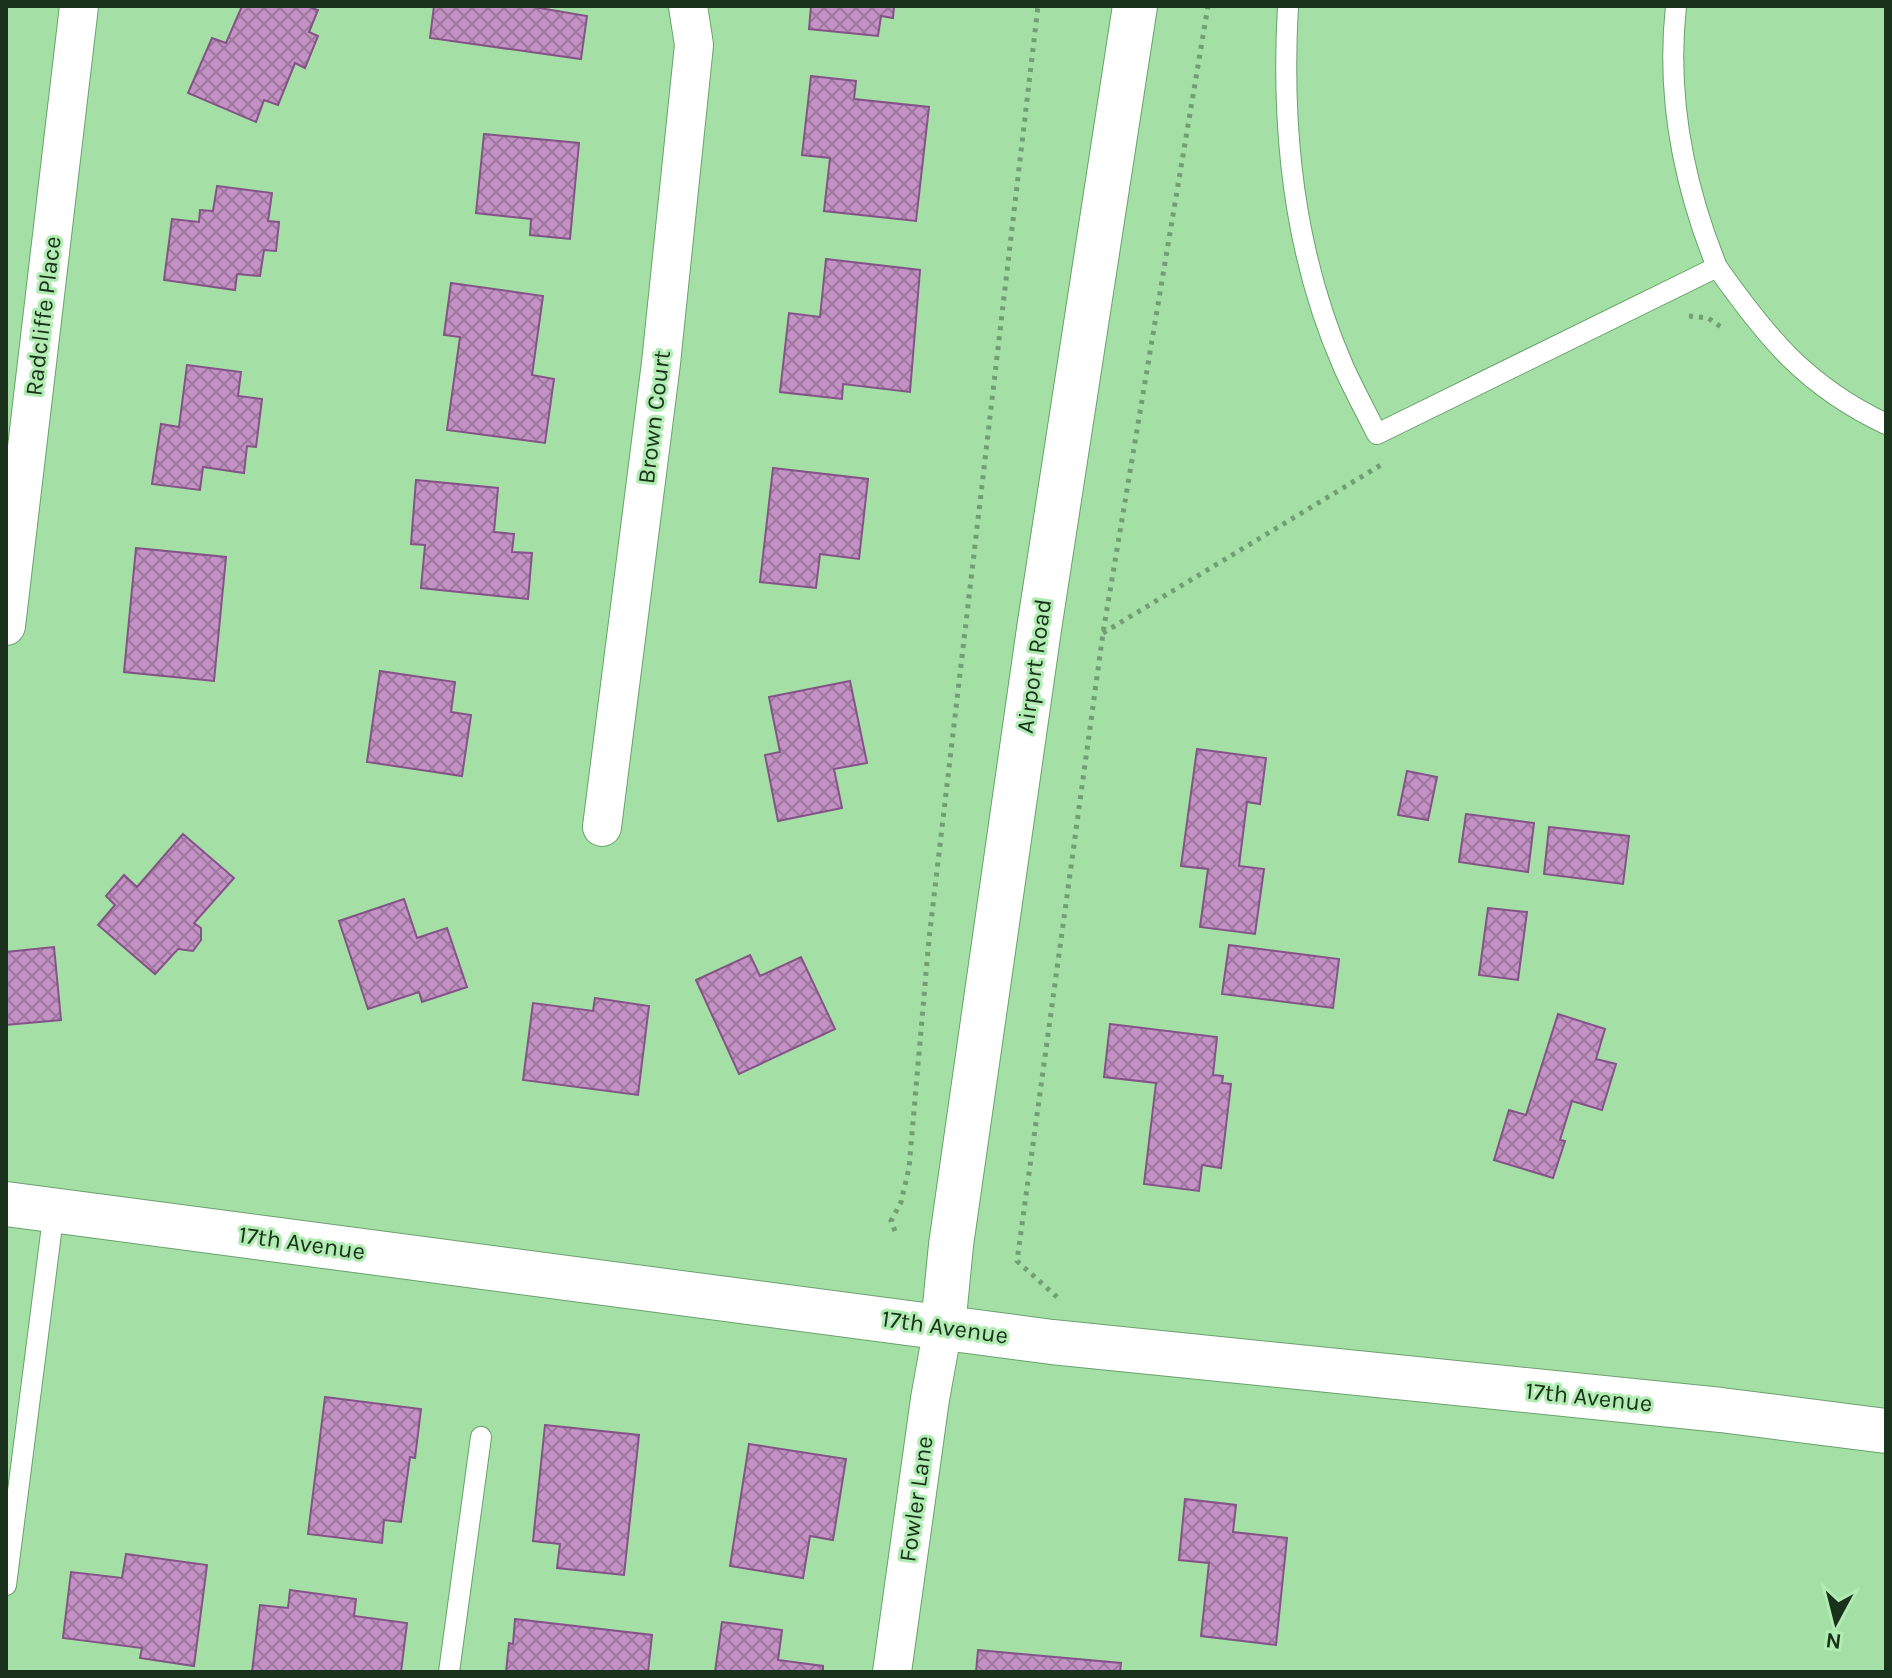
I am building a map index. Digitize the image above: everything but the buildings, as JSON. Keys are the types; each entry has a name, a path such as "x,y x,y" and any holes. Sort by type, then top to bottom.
{"main road":[{"name":"Airport Road","path":"943,1327 951,1245 1037,644 1135,6"},
{"name":"17th Avenue","path":"6,1204 1052,1342 1721,1410 1886,1431"}],"street":[{"name":"Radcliffe Place","path":"6,626 79,6"},
{"name":"Brown Court","path":"602,827 661,363 694,45 688,6"},
{"name":"Fowler Lane","path":"892,1672 943,1327"}],"lane":[{"path":"1288,6 1287,107 1292,169 1302,229 1315,285 1344,367 1377,434 1717,267"},
{"path":"1676,6 1672,75 1680,145 1690,192 1717,267 1768,336 1800,369 1850,405 1886,424"},
{"path":"6,1585 54,1210"},
{"path":"449,1672 481,1437"}],"path":[{"path":"895,1231 891,1221 901,1202 909,1168 929,939 1038,6"},
{"path":"1057,1297 1017,1261 1103,633 1208,6"},
{"path":"1677,321 1691,315 1708,318 1721,327"},
{"path":"1103,633 1392,460"}]}
